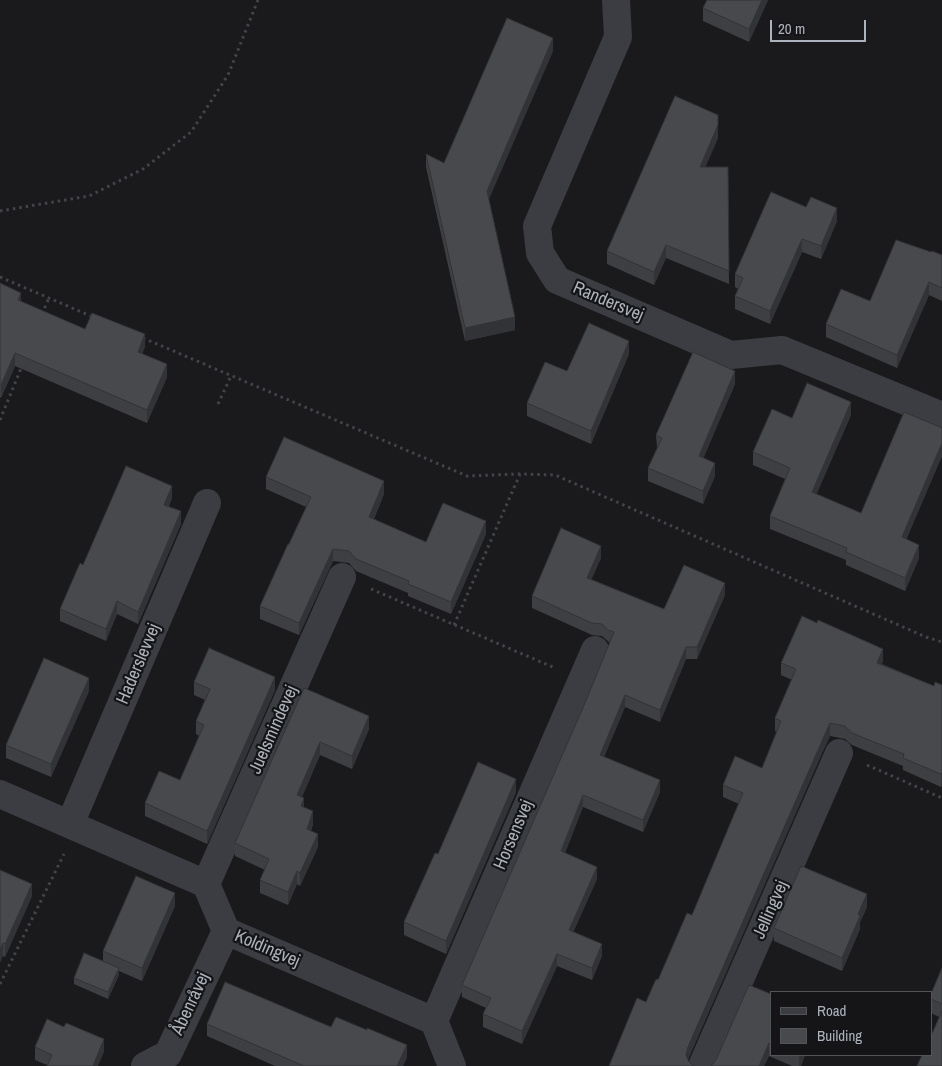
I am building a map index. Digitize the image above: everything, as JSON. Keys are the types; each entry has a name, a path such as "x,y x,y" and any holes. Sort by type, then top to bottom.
{"street":[{"name":"Randersvej","path":"616,0 618,37 537,226 540,254 558,280 731,355 782,350 942,416"},
{"name":"Haderslevvej","path":"73,826 207,503"},
{"name":"Juelsmindevej","path":"206,884 342,577"},
{"name":"Horsensvej","path":"434,1021 595,650"},
{"name":"Jellingvej","path":"702,1066 839,753"},
{"path":"0,794 206,884"},
{"name":"Koldingvej","path":"206,884 226,931 434,1021"},
{"name":"Åbenråvej","path":"145,1066 168,1054 226,931"},
{"path":"434,1021 452,1066"}],"path":[{"path":"0,211 89,196 143,169 191,132 228,75 258,0"},
{"path":"0,277 94,318"},
{"path":"42,316 49,298"},
{"path":"140,337 467,476 554,475 917,633 942,642"},
{"path":"0,420 24,359"},
{"path":"218,404 230,376"},
{"path":"454,625 520,474"},
{"path":"342,577 582,680"},
{"path":"839,753 942,798"},
{"path":"0,984 73,826"}],"building":[{"path":"707,0 762,0 749,29 703,8"},
{"path":"507,18 553,38 487,191 515,317 465,328 426,154 444,163"},
{"path":"675,96 718,115 718,125 700,167 728,167 729,271 666,245 654,272 607,251"},
{"path":"771,192 806,207 811,197 837,208 821,246 802,239 770,311 735,296 743,278 735,274"},
{"path":"896,240 942,255 942,288 929,282 897,355 826,324 841,289 870,301"},
{"path":"0,283 21,293 18,300 85,329 92,313 145,334 138,352 167,364 147,410 15,353 0,385"},
{"path":"589,323 629,341 591,431 527,403 545,362 567,371"},
{"path":"693,352 735,371 699,456 715,463 703,491 648,468 662,438 656,435"},
{"path":"807,383 851,402 812,492 861,513 904,412 942,428 942,443 902,537 919,545 905,578 846,552 847,548 770,516 790,468 753,452 772,409 792,418"},
{"path":"284,437 384,481 369,517 426,542 443,503 486,521 451,602 408,584 409,581 356,559 349,551 333,549 299,623 260,606 311,497 266,477"},
{"path":"126,466 172,486 164,505 181,511 138,612 117,601 106,629 60,609 80,563 83,565"},
{"path":"561,528 601,546 587,578 664,609 684,565 725,583 697,647 686,647 660,710 625,695 600,755 660,780 643,820 583,795 561,851 597,867 569,930 602,944 592,968 557,954 522,1031 483,1014 491,998 462,985 614,632 608,630 602,624 592,623 532,596"},
{"path":"802,616 817,623 818,620 883,649 877,663 934,686 935,682 942,685 942,772 941,774 903,758 904,754 852,733 845,726 830,723 688,1047 686,1055 689,1062 694,1066 609,1066 637,998 646,1002 656,979 658,980 687,913 692,915 743,793 723,785 735,756 762,768 781,721 775,718 796,669 781,663"},
{"path":"209,648 275,677 207,831 145,803 159,771 180,780 204,725 196,721 210,689 194,682"},
{"path":"44,658 89,678 51,764 6,745"},
{"path":"304,688 369,716 352,756 320,742 297,795 304,798 301,806 313,811 307,829 318,834 300,873 297,871 288,892 260,880 269,859 235,843"},
{"path":"478,762 516,779 446,941 404,922 435,853 438,854"},
{"path":"801,866 867,894 842,958 774,928"},
{"path":"0,870 32,884 0,951"},
{"path":"136,876 175,893 142,968 103,951"},
{"path":"84,953 119,968 108,992 74,978"},
{"path":"942,968 942,1004 932,999 932,992"},
{"path":"225,982 331,1027 336,1017 407,1045 397,1066 304,1066 207,1024"},
{"path":"749,985 770,994 770,1044 759,1066 711,1066 716,1060"},
{"path":"942,1011 942,1066 917,1066 922,1056 932,1056 932,1034"},
{"path":"47,1019 64,1027 66,1023 104,1039 93,1066 47,1066 52,1055 35,1047"}]}
